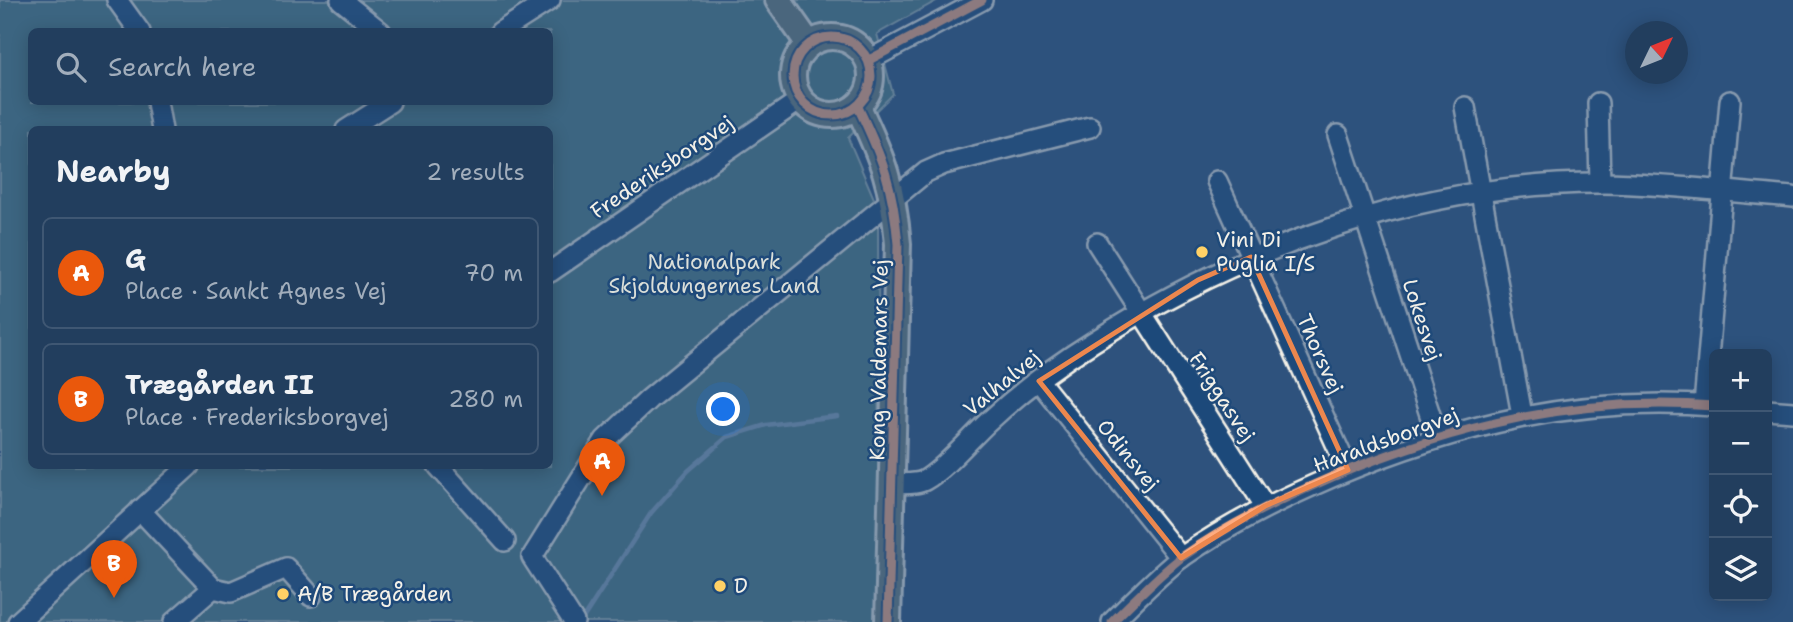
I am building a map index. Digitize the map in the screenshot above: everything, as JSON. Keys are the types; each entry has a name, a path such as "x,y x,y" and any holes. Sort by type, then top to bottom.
{"main road":[{"path":"778,0 809,44"},
{"path":"831,37 843,38 854,43 869,60 871,86 858,107 846,114 821,114 800,100 795,89 795,64 809,44 831,37"},
{"name":"Kong Valdemars Vej","path":"858,107 885,165 894,195 898,244 894,484 888,622"}],"street":[{"path":"117,0 137,28"},
{"path":"341,0 376,28"},
{"path":"506,28 550,0"},
{"path":"869,60 982,0"},
{"name":"Frederiksborgvej","path":"553,270 800,100"},
{"path":"1712,349 1730,101"},
{"path":"1598,103 1600,183"},
{"path":"158,105 161,126"},
{"path":"352,126 385,105"},
{"path":"1465,107 1522,415"},
{"path":"574,622 532,557 600,446 649,399 894,195 935,167 1090,127"},
{"path":"1338,135 1364,218"},
{"path":"1217,181 1251,257"},
{"name":"Valhalvej","path":"894,484 926,480 992,418 1039,381 1091,343 1198,280 1251,257 1364,218 1423,203 1480,193 1600,183 1793,197"},
{"name":"Lokesvej","path":"1364,218 1437,436"},
{"path":"1097,243 1141,313"},
{"name":"Thorsvej","path":"1251,257 1348,470"},
{"name":"Friggasvej","path":"1141,313 1265,506"},
{"name":"Odinsvej","path":"1039,381 1181,558"},
{"name":"Haraldsborgvej","path":"1112,622 1181,558 1265,506 1437,436 1522,415 1599,405 1709,405"},
{"path":"1772,410 1793,412"},
{"path":"18,622 186,469"},
{"path":"441,469 505,541"},
{"path":"140,510 213,588 231,592 286,568 311,596"},
{"path":"174,622 213,588"}],"highlighted area":[{"path":"1251,257 1348,470 1265,506 1181,558 1039,381 1198,280"}],"green space":[{"name":"Nationalpark Skjoldungernes Land","path":"0,0 938,0 877,34 893,94 848,138 878,208 879,622 0,622"}],"waterway":[{"path":"582,620 651,513 688,471 727,437 766,425 837,416"}],"cycle path":[{"path":"869,60 982,0"},
{"path":"824,37 840,37 854,43 865,54 871,68 871,76 871,84 865,98 854,109 840,115 824,115 810,109 799,98 793,84 793,68 799,54 810,43 824,37"},
{"path":"858,107 886,173 898,244 888,622"},
{"path":"1112,622 1173,564 1218,534 1293,495 1379,458 1472,429 1566,410 1614,405 1709,406"}],"place":[{"name":"Vini Di Puglia I/S","path":"1202,252"},
{"name":"G","path":"602,496"},
{"name":"D","path":"720,586"},
{"name":"A/B Trægården","path":"283,594"},
{"name":"Trægården II","path":"114,598"}]}
